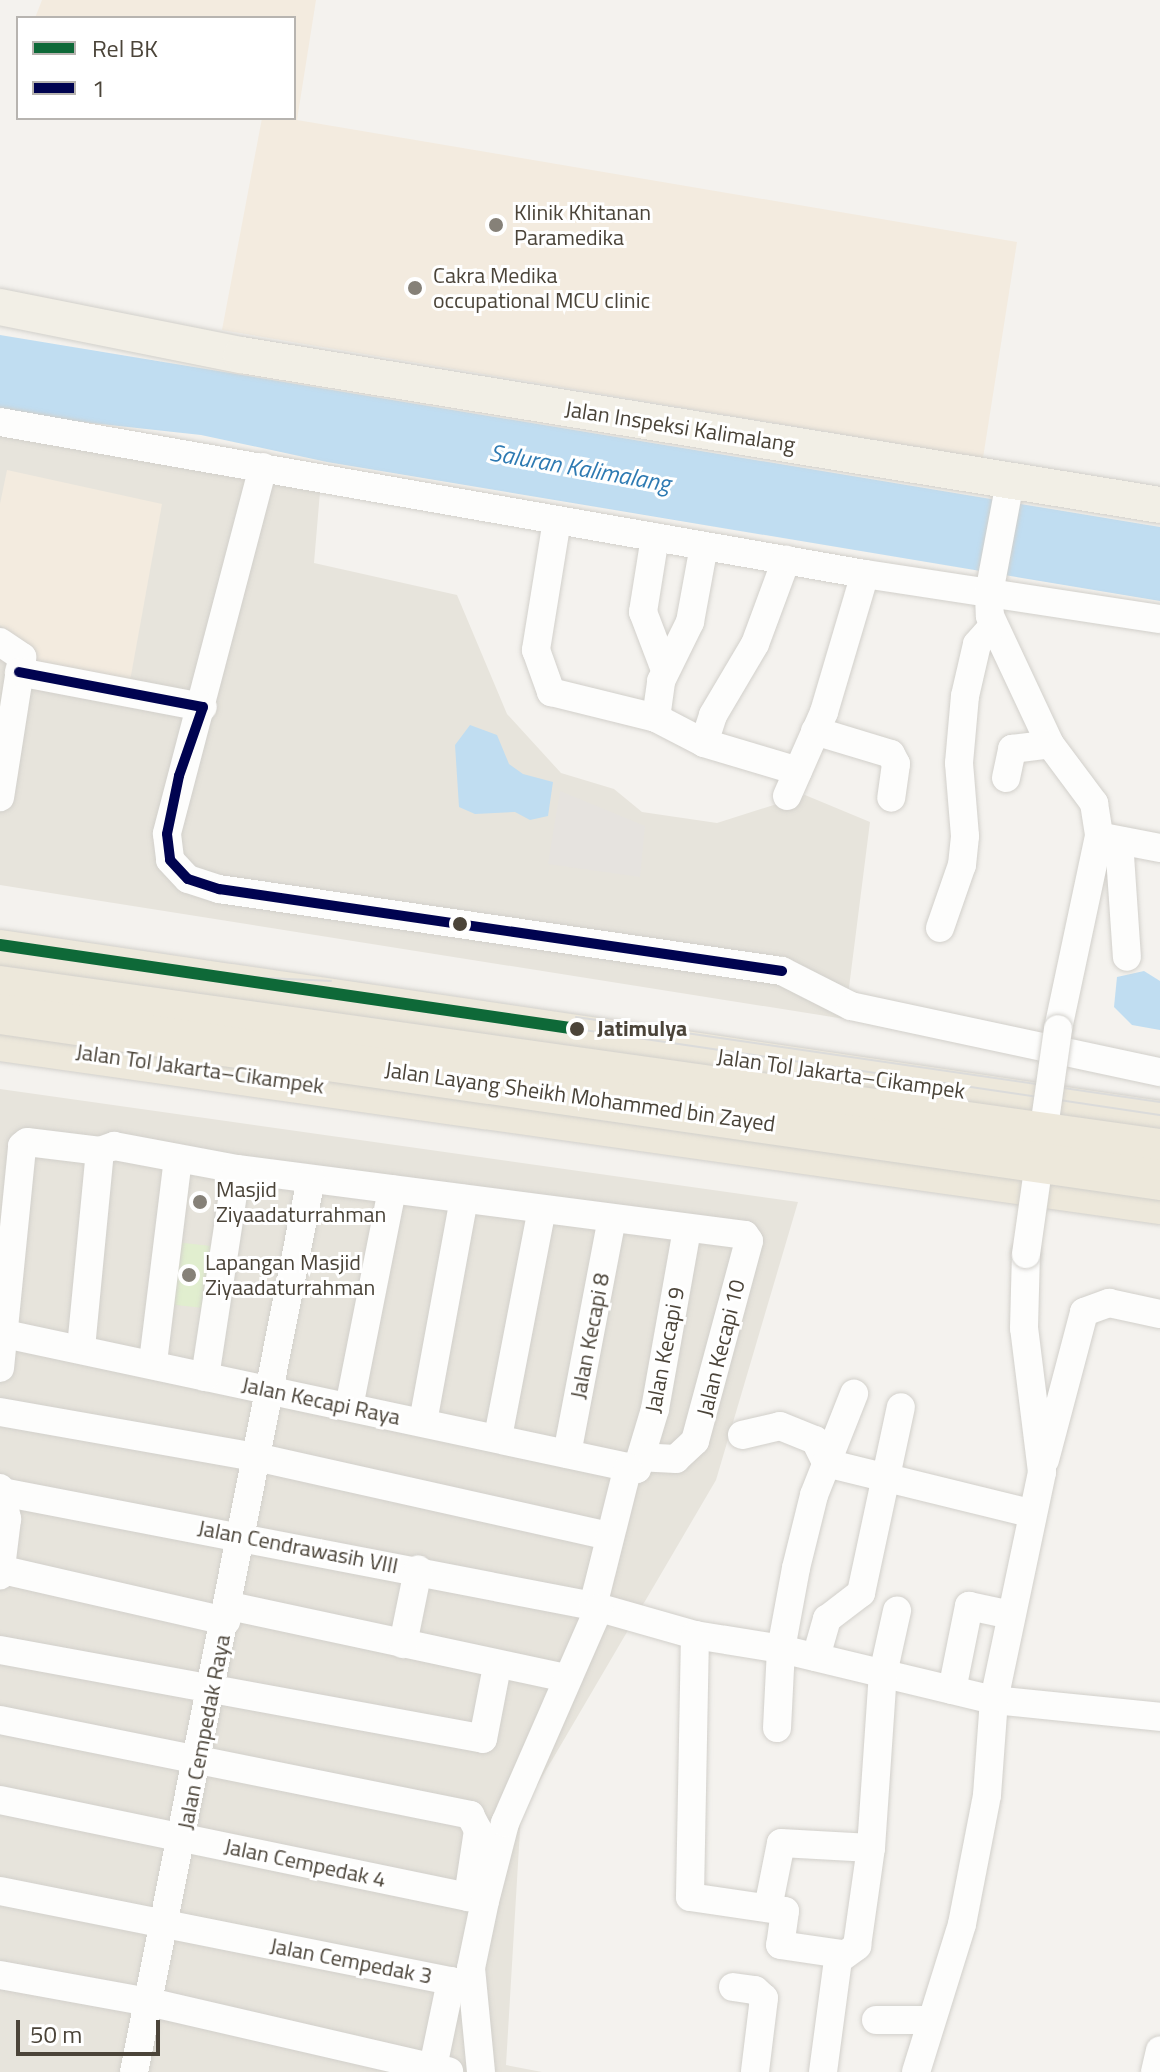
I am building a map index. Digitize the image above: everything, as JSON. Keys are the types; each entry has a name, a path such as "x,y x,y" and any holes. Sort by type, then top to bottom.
{"highway":[{"name":"Jalan Tol Jakarta–Cikampek","path":"0,950 1160,1121"},
{"name":"Jalan Layang Sheikh Mohammed bin Zayed","path":"0,986 1160,1149"},
{"name":"Jalan Layang Sheikh Mohammed bin Zayed","path":"0,1014 1160,1180"},
{"name":"Jalan Tol Jakarta–Cikampek","path":"0,1041 1160,1204"}],"main road":[{"name":"Jalan Inspeksi Kalimalang","path":"0,283 142,312 201,345"},
{"name":"Jalan Inspeksi Kalimalang","path":"0,307 1008,487 1160,505"}],"street":[{"path":"0,422 865,574 990,586 1160,619"},
{"path":"263,467 203,707 179,776 167,834 170,860 188,879 219,889 782,971 851,1006 1160,1072"},
{"path":"1008,487 990,586 993,626 1050,744 1065,770 1087,790 1109,838 1127,957"},
{"path":"557,520 537,636 543,679 551,692 568,699 656,718 793,784 815,731 865,574"},
{"path":"655,537 643,612 665,670"},
{"path":"656,718 665,670 690,622 704,546"},
{"path":"704,743 713,715 760,633 786,560"},
{"path":"940,928 962,865 959,763 965,696 977,644 993,626"},
{"path":"0,642 22,657 0,797"},
{"path":"19,672 203,707"},
{"path":"815,731 891,754 896,761 891,798"},
{"path":"1006,778 1012,749 1050,744"},
{"path":"1109,838 1160,848"},
{"path":"1042,1472 1025,1342 1026,1254 1058,1029 1109,838"},
{"path":"0,1368 22,1146 27,1142 100,1151 114,1146 237,1169 687,1229"},
{"path":"81,1348 100,1151"},
{"path":"153,1362 178,1159"},
{"path":"205,1377 237,1169"},
{"name":"Jalan Cempedak Raya","path":"134,2072 260,1458 311,1179"},
{"path":"349,1407 392,1189"},
{"path":"423,1422 464,1199"},
{"path":"498,1437 542,1209"},
{"name":"Jalan Kecapi 8","path":"567,1454 612,1219"},
{"name":"Jalan Kecapi 10","path":"636,1464 676,1459 695,1441 749,1241 745,1235 687,1229"},
{"name":"Jalan Kecapi 9","path":"481,2072 471,1968 485,1901 505,1823 596,1607 609,1536 636,1464 687,1229"},
{"path":"916,2072 962,1924 987,1795 994,1700 1030,1513 1084,1312 1109,1303 1160,1314"},
{"name":"Jalan Kecapi Raya","path":"5,1334 153,1362 205,1377 567,1454 636,1464"},
{"path":"777,1728 781,1649 796,1568 826,1463 854,1394"},
{"path":"816,1657 827,1619 861,1593 901,1407"},
{"path":"0,1412 260,1458 609,1536"},
{"path":"742,1435 780,1426 815,1440 826,1463 1030,1513"},
{"path":"1,1490 7,1519 2,1573 403,1644 565,1678"},
{"name":"Jalan Cendrawasih VIII","path":"1,1490 596,1607 695,1635 781,1649 994,1700 1160,1717"},
{"path":"403,1644 418,1570"},
{"path":"952,1690 969,1606 1011,1615"},
{"path":"695,1635 690,1897 785,1911 780,1945 842,1954 857,1946 871,1848 883,1674 897,1611"},
{"path":"0,1650 213,1686 483,1739 497,1666"},
{"path":"0,1720 199,1757"},
{"name":"Jalan Cempedak 4","path":"0,1800 468,1897 478,1830 470,1815 199,1757"},
{"path":"768,1908 781,1843 871,1848"},
{"path":"0,1891 164,1925"},
{"name":"Jalan Cempedak 3","path":"164,1925 451,1981 442,2069"},
{"path":"823,2072 842,1954"},
{"path":"0,1975 149,2002 442,2069"},
{"path":"733,1987 755,1990 764,1998 758,2072"},
{"path":"876,2020 931,2020"},
{"path":"1155,2072 1160,2051"}],"shaded area":[{"path":"42,0 316,0 297,120 1017,242 983,458 222,330 262,120 296,120 296,16 36,16"},
{"path":"0,432 320,492 314,563 457,595 507,714 561,773 614,789 642,812 717,823 805,795 870,822 845,1019 0,885"},
{"path":"7,470 162,504 130,681 40,663 0,625 0,504"},
{"path":"560,791 645,826 640,877 548,864"},
{"path":"0,1089 798,1202 716,1480 521,1813 506,2065 542,2072 0,2072"}],"green space":[{"name":"Lapangan Masjid Ziyaadaturrahman","path":"175,1242 211,1246 203,1308 167,1304"}],"water":[{"name":"Saluran Kalimalang","path":"0,335 1160,527 1160,601 327,462 201,435 0,413"},
{"path":"470,725 497,735 509,764 523,774 553,782 548,816 530,820 515,812 475,814 459,807 455,745"},
{"path":"1144,971 1160,981 1160,1030 1132,1025 1114,1007 1117,977"}],"tram line":[{"path":"203,975 331,981"},
{"path":"576,1017 1160,1102"},
{"path":"577,1029 1160,1115"}],"rail line":[{"name":"BK","path":"0,945 577,1029"}],"transit line":[{"name":"1","path":"19,672 203,707"},
{"name":"1","path":"203,707 179,776 167,834 170,860 188,879 219,889 782,971"}],"place":[{"name":"Klinik Khitanan Paramedika","path":"496,225"},
{"name":"Cakra Medika occupational MCU clinic","path":"415,288"},
{"name":"Jatimulya","path":"577,1029"},
{"name":"Masjid Ziyaadaturrahman","path":"200,1202"},
{"name":"Lapangan Masjid Ziyaadaturrahman","path":"189,1275"}]}
